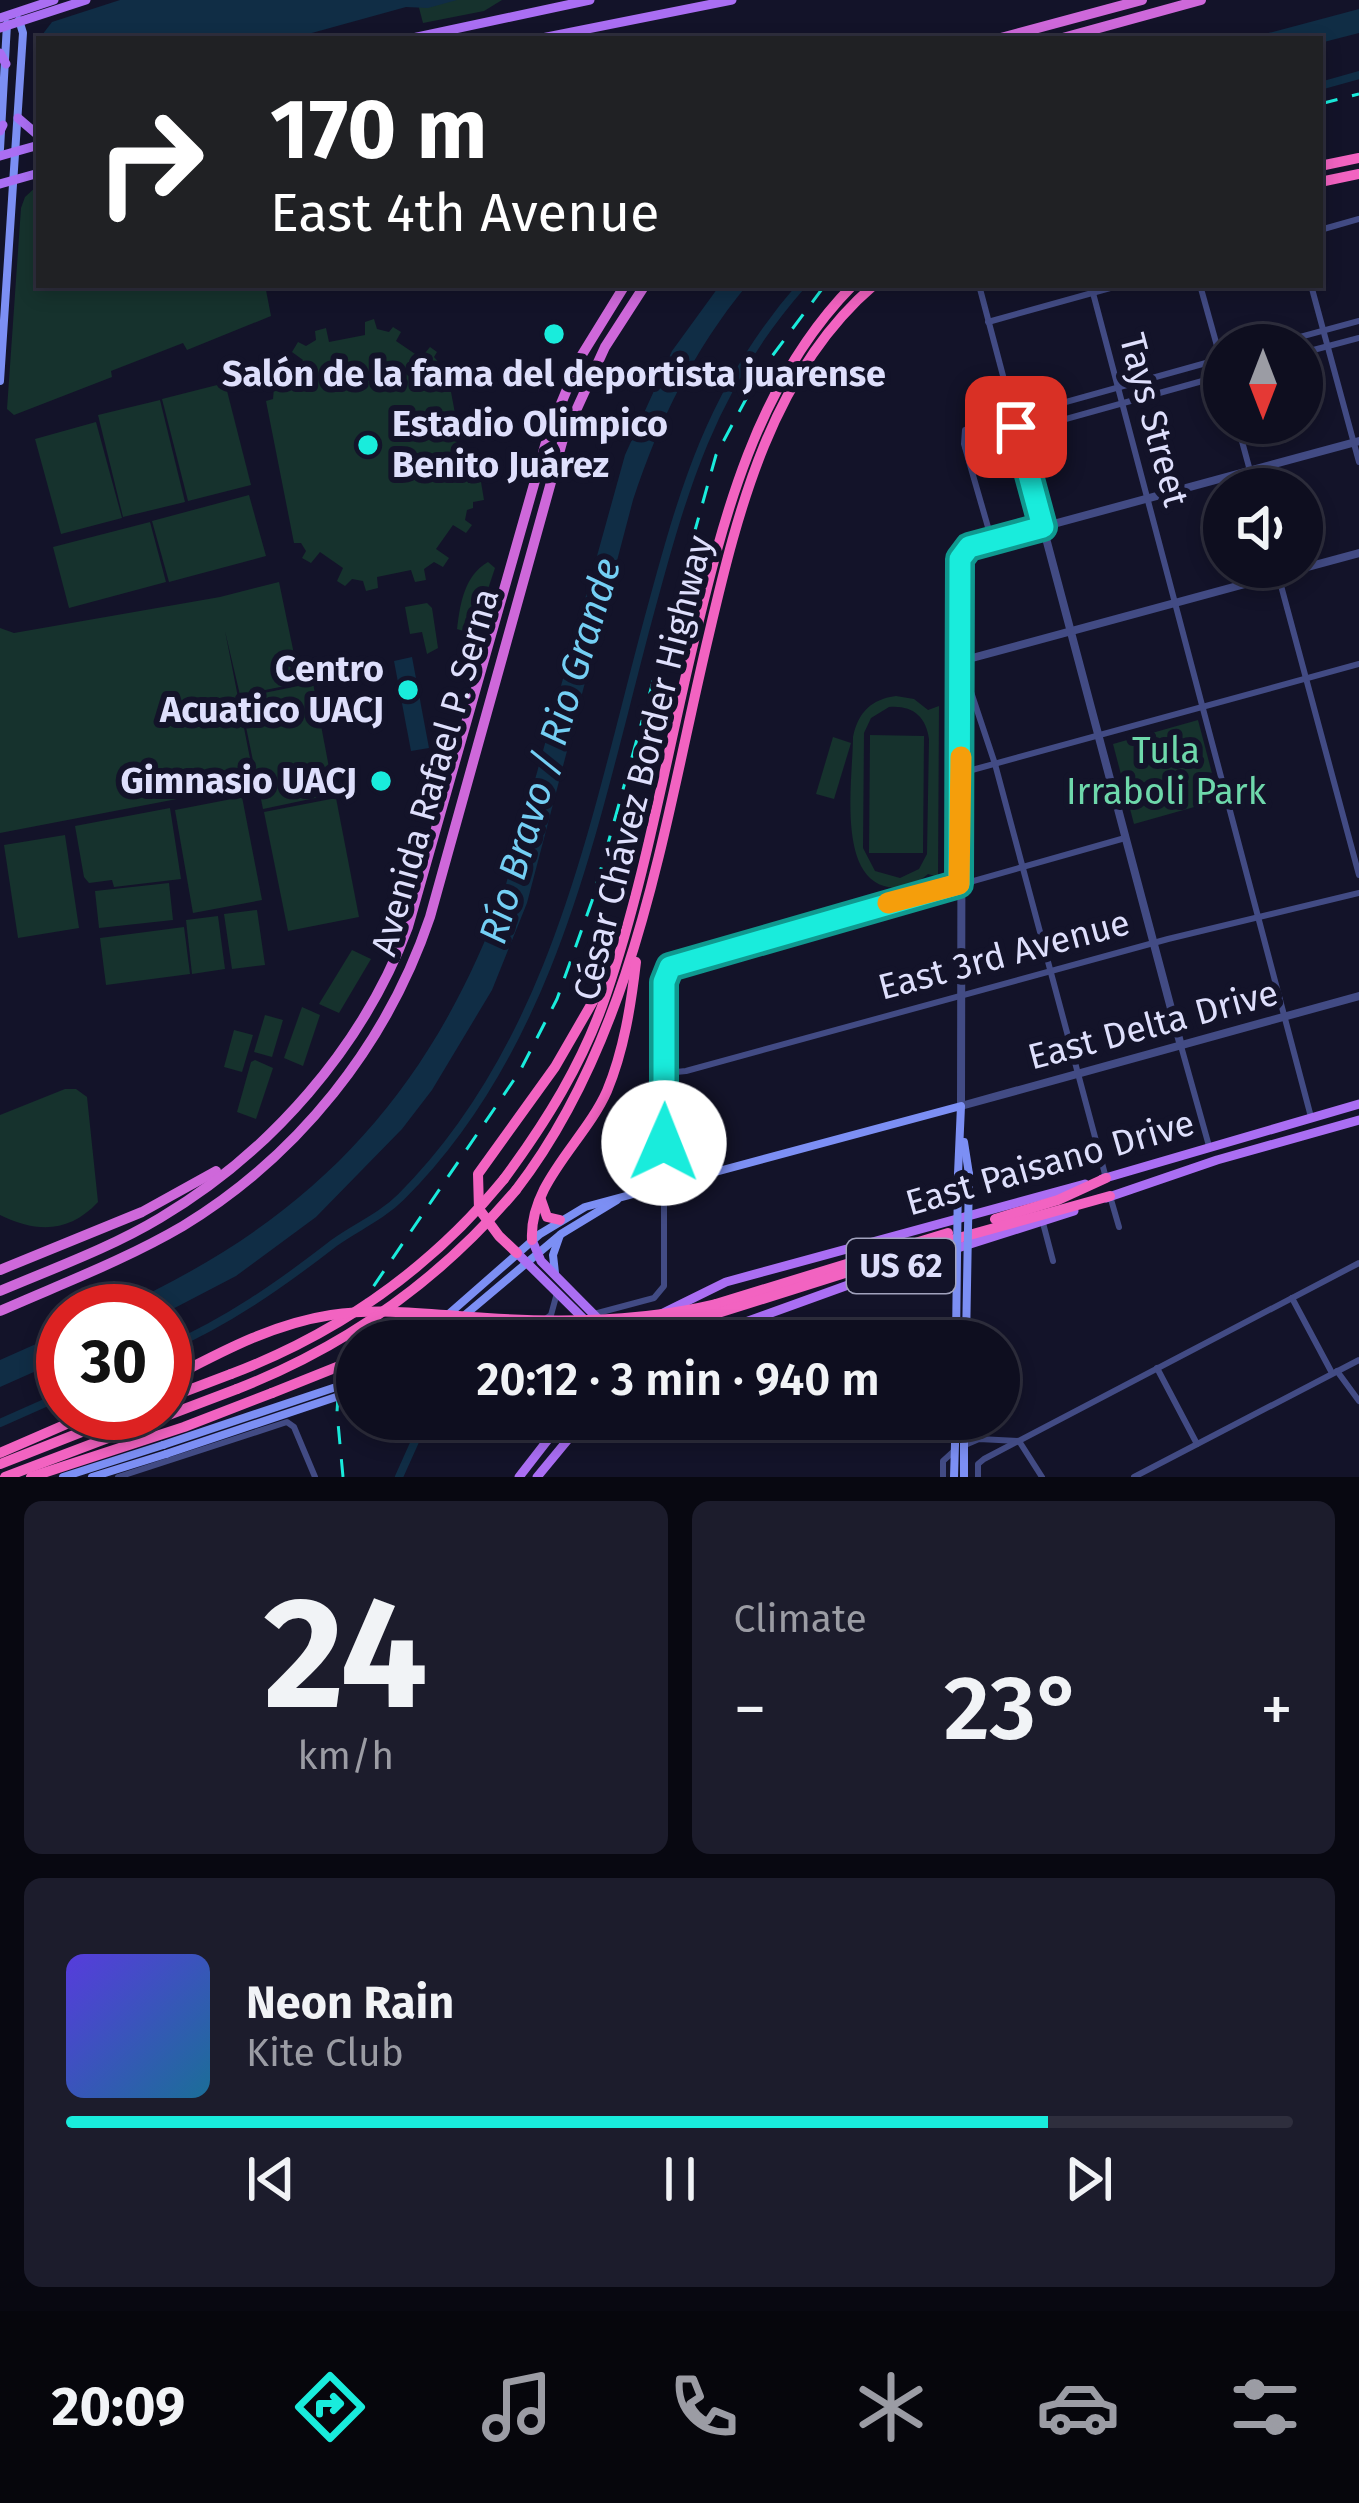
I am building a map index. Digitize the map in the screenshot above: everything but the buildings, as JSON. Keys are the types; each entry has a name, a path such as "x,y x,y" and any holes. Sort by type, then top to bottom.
{"highway":[{"path":"1008,36 1142,0"},
{"path":"1070,36 1201,0"},
{"path":"1323,165 1359,158"},
{"path":"1323,181 1359,174"},
{"name":"Avenida Rafael P. Serna","path":"0,1291 133,1233 183,1203 235,1162 319,1081 376,994 398,951 548,435 580,358 623,288"},
{"name":"Avenida Rafael P. Serna","path":"0,1311 148,1244 210,1208 300,1132 367,1048 403,983 430,917 563,439 598,360 643,288"},
{"path":"707,613 723,524 757,432 814,330 850,288"},
{"name":"César Chávez Border Highway","path":"5,1477 289,1368 391,1308 470,1241 516,1190 556,1133 595,1057 626,976 707,613 769,435 812,356 871,288"},
{"path":"521,1257 479,1209 478,1174 582,1026 639,911"},
{"path":"534,1246 533,1214 607,1091 628,1016 639,911"},
{"path":"192,1389 322,1333 385,1294 434,1254 504,1179 540,1128 577,1064 622,943"},
{"path":"0,1270 142,1212 235,1162"},
{"path":"192,1368 250,1339 326,1315 402,1311 552,1321 717,1309 1058,1200 1106,1178"},
{"path":"542,1195 547,1217 560,1220"},
{"path":"674,1320 1110,1196"},
{"path":"31,1477 166,1434 336,1367"},
{"path":"0,1453 36,1437"},
{"path":"0,1464 61,1440"}],"main road":[{"path":"9,16 55,0"},
{"path":"9,16 86,0"},
{"path":"422,36 590,0"},
{"path":"553,36 732,0"},
{"path":"9,16 0,153 16,152 36,142"},
{"path":"0,381 23,33 9,16"},
{"path":"18,118 36,137"},
{"path":"0,184 36,174"},
{"name":"East Paisano Drive","path":"654,1320 686,1299 726,1282 1359,1104"},
{"path":"456,1320 560,1220 595,1202 619,1200 962,1106 966,1320"},
{"name":"East Paisano Drive","path":"751,1320 1217,1160 1359,1120"},
{"path":"957,1320 964,1174"},
{"path":"534,1246 619,1200"},
{"path":"556,1274 554,1247 561,1234"},
{"path":"498,1269 499,1236"},
{"path":"534,1246 591,1319"},
{"path":"441,1320 498,1269 521,1257"},
{"path":"521,1257 591,1319"},
{"path":"92,1477 336,1388"},
{"path":"63,1477 336,1396"},
{"path":"519,1477 548,1440"},
{"path":"537,1477 568,1440"},
{"path":"959,1440 964,1477"},
{"path":"954,1477 960,1440"}],"street":[{"path":"1323,229 1359,219"},
{"path":"980,288 1209,1146"},
{"path":"988,322 1110,288"},
{"path":"1201,288 1212,324"},
{"path":"1313,288 1359,462"},
{"name":"Tays Street","path":"1093,293 1311,1117"},
{"path":"1324,330 1359,321"},
{"path":"1323,347 1359,338"},
{"path":"992,541 964,447 968,428 1203,363"},
{"path":"964,447 1203,379"},
{"path":"1261,468 1356,442"},
{"path":"962,1106 962,553 1203,484"},
{"path":"1323,561 1359,553"},
{"path":"960,662 1223,588"},
{"path":"1282,588 1359,875"},
{"path":"960,662 976,697 995,764 1106,1178"},
{"path":"961,773 1359,664"},
{"path":"587,1320 661,1293 666,973 675,962 1125,838"},
{"name":"East 3rd Avenue","path":"664,1073 686,1071 1359,892"},
{"name":"East Delta Drive","path":"962,1106 1359,996"},
{"path":"1110,1196 1119,1227"},
{"path":"1043,1223 1053,1262"},
{"path":"977,1477 978,1464 984,1459 1359,1263"},
{"path":"546,1320 555,1309 557,1293"},
{"path":"1292,1298 1335,1372 1359,1401"},
{"path":"1134,1477 1359,1360"},
{"path":"1157,1368 1197,1444"},
{"path":"118,1477 287,1422 294,1427 315,1477"},
{"path":"943,1477 943,1461 972,1441 1019,1441"},
{"path":"1019,1441 1042,1477"}],"green space":[{"path":"417,0 502,0 484,11 423,23"},
{"path":"36,187 36,288 266,288 271,316 187,350 183,343 14,415 7,409 25,197"},
{"name":"Estadio Olimpico Benito Juárez","path":"374,319 377,329 389,332 393,327 401,332 396,341 421,358 430,347 447,372 458,370 462,389 451,392 468,483 481,482 484,500 473,502 467,510 465,520 472,525 466,533 453,525 436,549 449,558 443,567 434,562 424,569 426,580 415,582 411,570 377,577 378,588 366,591 363,581 352,579 345,586 337,581 343,568 320,552 311,563 302,558 306,551 301,543 294,543 266,401 273,399 270,384 274,376 283,381 303,360 292,352 298,342 306,346 316,340 315,331 326,328 329,342 365,335 365,322"},
{"path":"225,383 251,485 188,501 162,399"},
{"path":"160,400 185,502 123,517 98,415"},
{"path":"96,422 122,518 61,534 35,439"},
{"path":"249,495 266,556 169,582 152,521"},
{"path":"150,522 166,582 69,608 53,547"},
{"path":"488,562 495,568 473,634 457,629 468,583"},
{"path":"279,582 300,683 240,695 225,631 255,784 0,833 0,628 14,633"},
{"path":"427,603 432,608 438,648 427,654 422,632 410,634 405,607"},
{"path":"313,683 334,794 263,809 240,698"},
{"path":"887,698 914,699 928,710 939,706 938,877 928,874 896,888 869,877 859,862 851,821 855,728 867,708","holes":["897,707 921,718 929,739 927,854 919,869 900,878 875,871 863,848 864,733 871,718"]},
{"name":"Tula Irraboli Park","path":"1198,720 1219,800 1134,824 1113,744"},
{"path":"870,735 924,736 923,853 869,853"},
{"path":"833,737 851,743 834,799 816,794"},
{"path":"242,797 262,900 193,913 175,810"},
{"path":"336,798 359,917 288,931 264,812"},
{"path":"170,808 181,879 114,887 112,880 89,883 75,826"},
{"path":"65,835 79,928 18,938 4,845"},
{"path":"169,883 173,920 99,928 95,891"},
{"path":"257,910 265,965 232,969 224,914"},
{"path":"218,916 225,969 192,974 186,920"},
{"path":"184,927 190,974 106,985 100,938"},
{"path":"352,950 371,959 339,1013 319,1004"},
{"path":"302,1007 320,1015 303,1066 284,1058"},
{"path":"265,1015 283,1020 272,1057 254,1052"},
{"path":"234,1030 253,1035 242,1072 224,1067"},
{"path":"255,1060 273,1068 256,1119 237,1112"},
{"path":"76,1089 87,1097 98,1202 76,1220 52,1227 27,1225 0,1215 0,1115"}],"water":[{"path":"120,0 457,0 428,8 406,7 301,36 41,36 52,22"},
{"path":"1359,9 1359,33 1323,42 1323,36 1257,36"},
{"name":"Río Bravo / Rio Grande","path":"718,288 745,288 694,361 643,470 527,903 492,990 432,1090 402,1129 316,1217 236,1276 192,1299 192,1284 166,1284 245,1238 353,1146 398,1093 438,1034 473,968 503,895 625,455 672,351"},
{"path":"412,657 429,748 411,751 394,661"},
{"path":"36,1344 36,1371 0,1387 0,1360"}],"waterway":[{"path":"1323,85 1359,75"},
{"path":"192,1336 252,1302 393,1204 454,1137 497,1071 533,1000 587,851 674,527 704,442 744,363 800,288"},
{"path":"0,1423 36,1407"},
{"path":"399,1477 416,1440"}],"railway":[{"path":"1323,103 1359,94"},
{"path":"343,1477 337,1412 348,1342 371,1290 520,1071 557,999 592,901 716,455 761,371 823,288"}],"slow traffic":[{"path":"888,903 959,884 961,757"}],"place":[{"name":"Salón de la fama del deportista juarense","path":"554,334"},
{"name":"Estadio Olimpico Benito Juárez","path":"368,445"},
{"name":"Centro Acuatico UACJ","path":"408,690"},
{"name":"Gimnasio UACJ","path":"381,781"}],"route":[{"path":"664,1143 664,982 675,962 959,884 960,559 969,547 1043,527 1016,427"}]}
